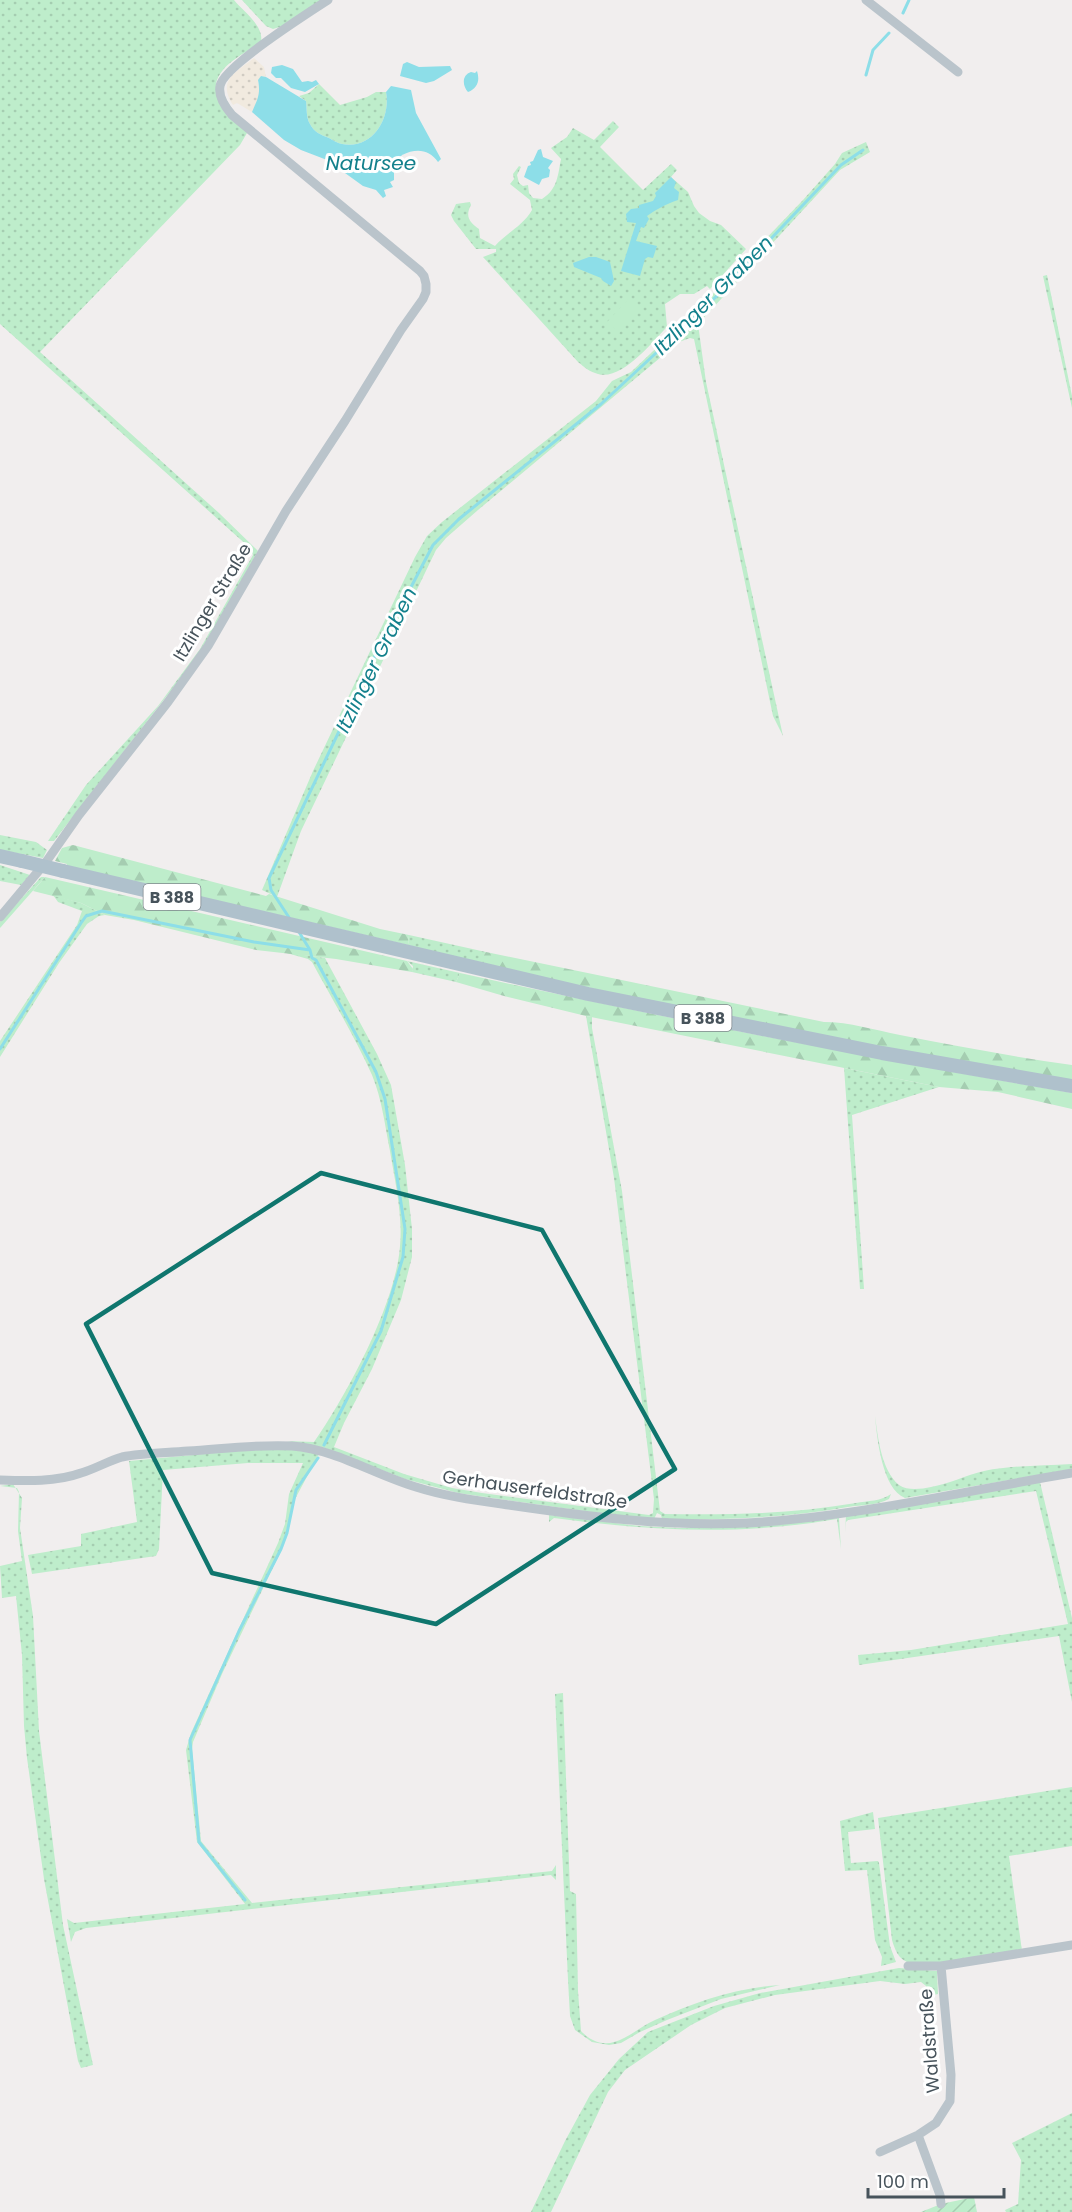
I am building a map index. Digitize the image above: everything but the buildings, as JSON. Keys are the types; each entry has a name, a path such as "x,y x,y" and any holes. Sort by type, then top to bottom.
{"main road":[{"name":"B 388","path":"0,856 337,937 588,994 882,1053 1072,1086"}],"street":[{"name":"Itzlinger Straße","path":"0,917 46,862 79,815 204,653 286,511 423,299 426,286 424,276 420,271 232,115 221,100 220,86 224,75 272,38 328,0"},
{"path":"866,0 958,72"},
{"name":"Gerhauserfeldstraße","path":"0,1479 26,1481 55,1479 82,1473 122,1457 145,1454 255,1446 291,1446 321,1451 416,1487 465,1499 659,1523 708,1524 773,1521 842,1513 1072,1473"},
{"name":"Waldstraße","path":"908,1966 941,1966 1072,1945"},
{"name":"Waldstraße","path":"880,2152 918,2135 936,2123 946,2109 951,2094 941,1966"},
{"path":"918,2135 941,2204"}],"highlighted area":[{"path":"321,1173 542,1230 675,1469 436,1624 212,1573 86,1324"}],"green space":[{"path":"0,0 234,0 256,24 261,35 261,41 223,69 216,83 247,133 240,145 40,352 258,551 201,652 54,841 48,841 86,785 158,706 200,649 253,555 250,548 0,324"},
{"path":"242,0 321,0 283,26 273,29 266,26"},
{"path":"319,84 340,105 376,92 386,92 386,112 378,130 363,142 353,145 338,143 316,131 308,119 306,101 299,96 309,93"},
{"path":"613,121 619,127 600,147 643,190 671,164 677,170 671,177 688,192 699,213 721,225 746,249 710,289 707,286 694,294 680,294 665,304 667,327 636,359 617,372 607,375 592,372 578,362 483,257 496,252 496,249 476,249 451,215 456,204 470,202 469,218 479,229 480,238 495,246 524,221 532,210 530,200 510,184 519,166 521,167 517,175 519,183 523,186 528,185 529,193 533,198 542,199 554,186 561,159 551,148 567,137 573,128 594,140"},
{"path":"866,142 870,152 840,170 698,324 706,382 783,736 773,716 694,339 690,338 679,342 478,510 436,550 301,831 277,897 262,890 313,771 427,536 596,401 612,381 631,372 707,300 803,200 842,153"},
{"path":"1047,275 1072,396 1072,408 1043,276"},
{"path":"628,299 640,310 619,333 607,322"},
{"path":"0,835 36,842 47,850 43,858 0,850"},
{"path":"73,845 266,896 269,894 380,929 409,935 408,945 67,866 67,864 55,861 62,848"},
{"path":"0,865 30,875 21,885 0,881"},
{"path":"41,877 45,877 0,928 0,922"},
{"path":"45,877 407,961 413,969 412,972 336,959 256,950 105,915 81,903 33,891"},
{"path":"53,895 81,903 105,915 87,924 59,963 0,1057 0,1041 77,925 82,911 58,902"},
{"path":"409,935 486,952 484,966 408,945"},
{"path":"283,952 325,958 377,1054 391,1085 405,1165 412,1229 412,1257 401,1300 372,1369 334,1447 404,1474 452,1488 649,1515 653,1513 654,1499 614,1178 586,1016 592,1017 592,1028 622,1191 660,1511 665,1514 760,1513 832,1507 879,1499 891,1494 889,1499 869,1505 779,1516 662,1519 657,1513 654,1519 458,1493 405,1479 325,1448 287,1441 314,1442 341,1400 368,1348 390,1294 397,1269 401,1234 390,1151 381,1103 372,1075 312,962"},
{"path":"486,952 824,1022 853,1025 1072,1065 1072,1080 837,1039 484,966"},
{"path":"407,961 460,973 456,982 412,972 413,966"},
{"path":"460,973 765,1036 1072,1093 1072,1109 998,1092 939,1087 586,1016 456,982"},
{"path":"844,1068 939,1087 852,1115 864,1289 860,1289"},
{"path":"877,1436 888,1471 899,1485 906,1488 931,1487 995,1469 1072,1464 1072,1469 905,1498 897,1493 891,1484 882,1462"},
{"path":"291,1449 319,1454 294,1501 281,1551 222,1674 193,1742 201,1841 252,1903 552,1871 556,1865 556,1880 551,1875 86,1928 75,1932 71,1942 67,1919 74,1923 245,1904 197,1842 186,1750 191,1733 278,1543 285,1524 289,1494 303,1463 248,1463 163,1470 159,1549 156,1556 32,1574 28,1555 81,1546 81,1534 137,1522 129,1461 245,1450"},
{"path":"1040,1482 1072,1618 1072,1702 1059,1636 859,1665 858,1655 911,1650 1068,1624 1036,1491 848,1520 845,1533 846,1516"},
{"path":"13,1484 15,1488 0,1486"},
{"path":"19,1493 22,1498 20,1528 33,1616 39,1731 63,1925 93,2065 81,2068 44,1879 27,1758 22,1655 16,1596 2,1598 0,1566 22,1561 18,1531"},
{"path":"549,1515 640,1526 680,1528 715,1528 839,1518 841,1549 837,1519 766,1528 696,1530 661,1529 554,1518 549,1522"},
{"path":"563,1693 570,1891 576,1894 581,2031 596,2041 614,2042 685,2007 748,1989 780,1985 721,1999 667,2020 621,2043 609,2045 592,2042 575,2030 570,2016 555,1694"},
{"path":"1072,1787 1072,1846 1009,1856 1022,1951 949,1963 907,1962 901,1958 892,1940 878,1818"},
{"path":"873,1812 875,1829 848,1832 851,1863 878,1861 879,1863 890,1946 896,1962 881,1966 882,1957 875,1940 867,1870 845,1871 840,1821"},
{"path":"899,1968 937,1971 938,1994 925,1997 926,1986 921,1982 905,1984 880,1981 775,1995 725,2008 691,2025 625,2070 608,2092 551,2212 531,2212 590,2095 619,2059 648,2032 714,2006 760,1993"},
{"path":"1072,2113 1072,2212 1006,2212 1005,2210 1018,2204 1021,2160 1012,2143"},
{"path":"974,2197 977,2212 921,2212 941,2204"}],"sand":[{"path":"254,58 264,67 266,77 261,76 258,81 260,95 252,112 237,103 233,105 227,89 230,78"}],"water":[{"path":"407,62 419,67 450,66 452,70 426,83 400,76 403,64"},
{"path":"282,65 293,69 302,82 316,80 319,84 305,92 291,88 281,78 276,78 271,73 272,67"},
{"path":"477,71 477,83 468,92 464,83 465,78 468,73"},
{"name":"Natursee","path":"261,76 306,101 308,119 314,129 342,144 353,145 363,142 378,130 386,112 386,92 391,86 411,90 416,113 441,159 438,162 431,154 422,151 412,151 402,155 394,165 394,180 390,182 393,187 384,190 386,196 383,198 376,190 363,186 327,160 301,150 284,140 252,112 258,97 258,80"},
{"path":"541,149 543,157 553,161 548,168 549,177 542,179 539,185 524,177 528,166 531,165 530,162"},
{"path":"671,177 676,182 674,188 679,192 678,200 647,216 649,219 644,228 641,227 636,241 657,246 653,258 645,259 640,276 621,271 636,223 627,222 626,214 631,209 639,208 639,205 653,201 655,193"},
{"path":"589,257 610,262 614,281 611,286 601,278 574,267 573,263"}],"pier":[{"path":"373,157 378,159 380,164 378,169 373,171 368,169 366,164 368,159"}],"waterway":[{"name":"Itzlinger Graben","path":"903,13 909,0"},
{"name":"Itzlinger Graben","path":"866,75 873,50 889,33"},
{"name":"Itzlinger Graben","path":"290,919 271,890 269,878 374,658 433,545 459,519 601,404 709,304 841,165 863,150"},
{"name":"Itzlinger Graben","path":"0,1049 86,916 102,911 254,942 310,950 299,932"},
{"path":"310,950 312,958 316,960 376,1072 385,1099 405,1229 403,1257 381,1331 324,1445"},
{"path":"245,1900 199,1842 190,1740 239,1631 281,1549 287,1533 296,1490 318,1458"}]}
